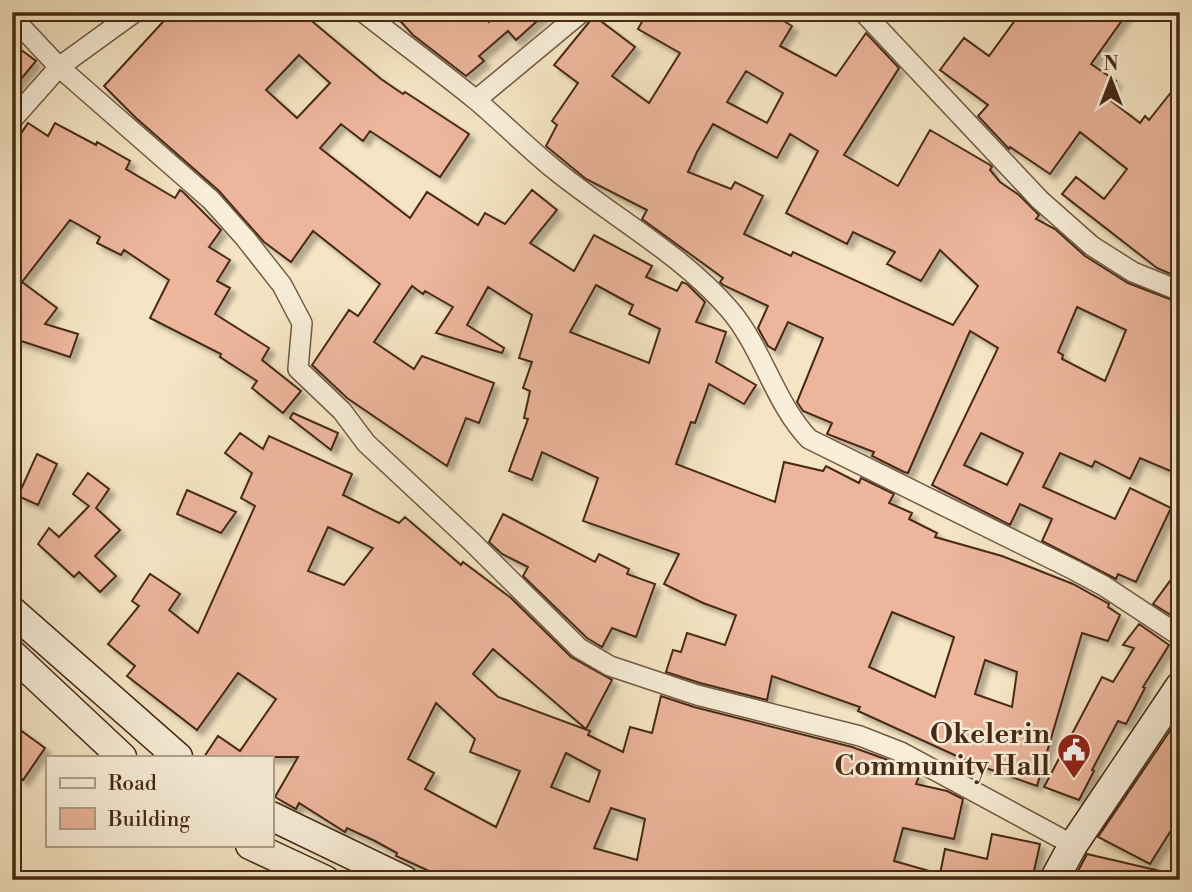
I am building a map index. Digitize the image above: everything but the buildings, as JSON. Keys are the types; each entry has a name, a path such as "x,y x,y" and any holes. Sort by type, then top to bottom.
{"main road":[{"path":"12,611 177,756"},
{"path":"12,654 121,756"},
{"path":"1054,880 1073,845 1180,686"},
{"path":"273,817 404,880"},
{"path":"252,846 314,878"}],"street":[{"path":"12,120 59,67 135,12"},
{"path":"363,12 476,100 556,171 661,248 730,310 759,357 793,422 809,439 1074,570 1104,586 1180,636"},
{"path":"476,100 582,12"},
{"path":"863,12 1040,201 1092,246 1133,272 1180,291"},
{"path":"12,17 59,67 211,200 282,285 302,323 298,369 342,411 366,443 471,541 579,648 611,666 697,695 860,736 901,752 1073,845"}],"place":[{"name":"Okelerin Community Hall","path":"1074,780"}]}
